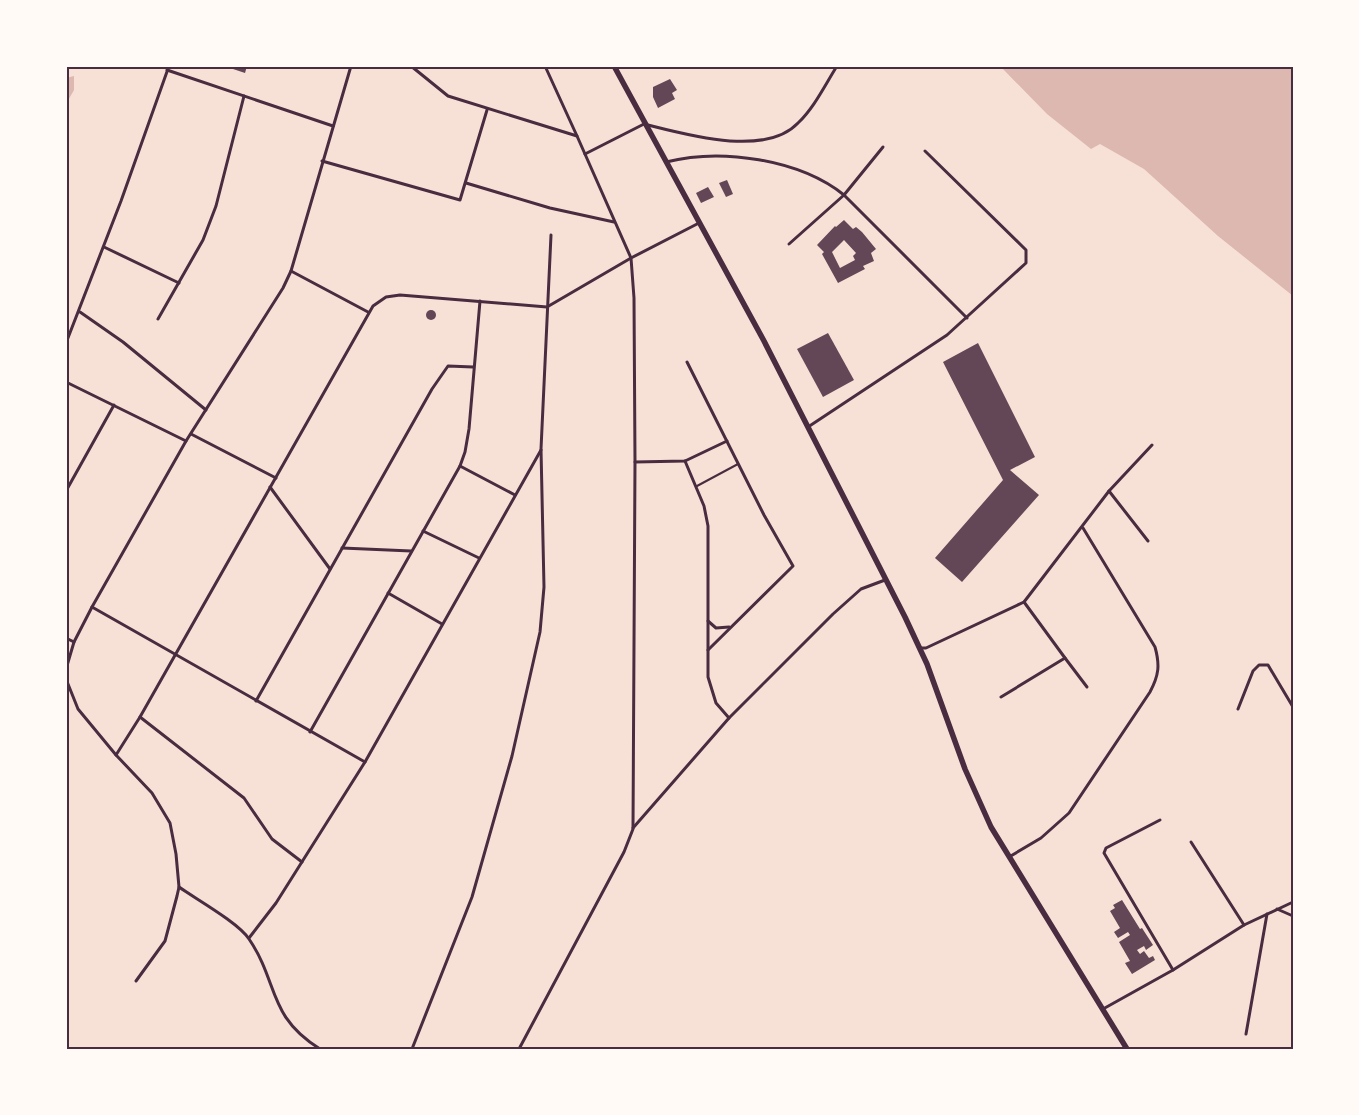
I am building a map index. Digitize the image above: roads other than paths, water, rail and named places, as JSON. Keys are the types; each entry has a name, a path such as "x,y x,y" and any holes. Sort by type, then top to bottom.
{"main road":[{"path":"614,66 764,341 919,648 974,790 1009,857 1127,1049"}],"street":[{"path":"66,669 74,642 92,607 186,441 273,308 291,271 351,66"},
{"path":"411,66 448,96 487,110 577,136"},
{"path":"545,66 631,258 634,298 636,462 633,829"},
{"path":"585,154 644,124 689,136 721,140 742,141 777,136 798,123 837,66"},
{"path":"66,343 80,312 168,68 333,126"},
{"path":"158,319 203,240 216,206 244,96"},
{"path":"322,160 460,200 487,110"},
{"path":"789,244 844,195 883,147"},
{"path":"808,427 933,345 968,318 1026,263 1026,250 924,151"},
{"path":"665,162 691,156 760,160 828,182 844,195 968,318"},
{"path":"466,183 550,208 615,222"},
{"path":"116,755 140,717 174,654 276,478 368,312 379,300 392,296 547,307 631,258 698,223"},
{"path":"412,1049 472,897 512,756 540,632 544,587 541,449 551,236"},
{"path":"104,247 179,282"},
{"path":"291,271 368,312"},
{"path":"310,732 460,466 465,452 469,429 480,301"},
{"path":"80,312 122,342 206,410"},
{"path":"686,362 793,566 708,650"},
{"path":"256,701 445,368 452,364 473,367"},
{"path":"66,382 186,441"},
{"path":"66,490 114,405"},
{"path":"191,434 276,478"},
{"path":"636,462 685,462 727,441"},
{"path":"919,648 926,648 1024,602 1109,491 1152,445"},
{"path":"249,938 302,862 365,762 541,449"},
{"path":"685,462 697,486 708,526 708,677 716,703 728,718"},
{"path":"460,466 515,495"},
{"path":"270,487 330,569"},
{"path":"1109,491 1148,541"},
{"path":"1009,857 1041,838 1069,813 1150,692 1158,677 1158,660 1155,647 1082,528"},
{"path":"423,531 479,558"},
{"path":"342,548 411,551"},
{"path":"519,1049 619,861 633,829 728,718 850,598 861,589 885,580"},
{"path":"388,593 442,624"},
{"path":"1024,602 1087,687"},
{"path":"92,607 365,762"},
{"path":"708,620 716,628 731,626"},
{"path":"66,638 74,642"},
{"path":"1001,698 1065,658"},
{"path":"1238,709 1253,671 1259,665 1268,665 1293,707"},
{"path":"66,678 78,709 116,755 152,793 170,824 176,854 179,887 166,941 136,981"},
{"path":"140,717 244,798 272,839 302,862"},
{"path":"1160,820 1106,848 1104,853 1173,970"},
{"path":"1191,842 1244,925"},
{"path":"179,887 249,938 279,1008 296,1031 320,1049"},
{"path":"1103,1009 1173,970 1244,925 1293,902"},
{"path":"1277,909 1293,916"},
{"path":"1246,1034 1267,913"}],"lane":[{"path":"697,486 738,464"}]}
